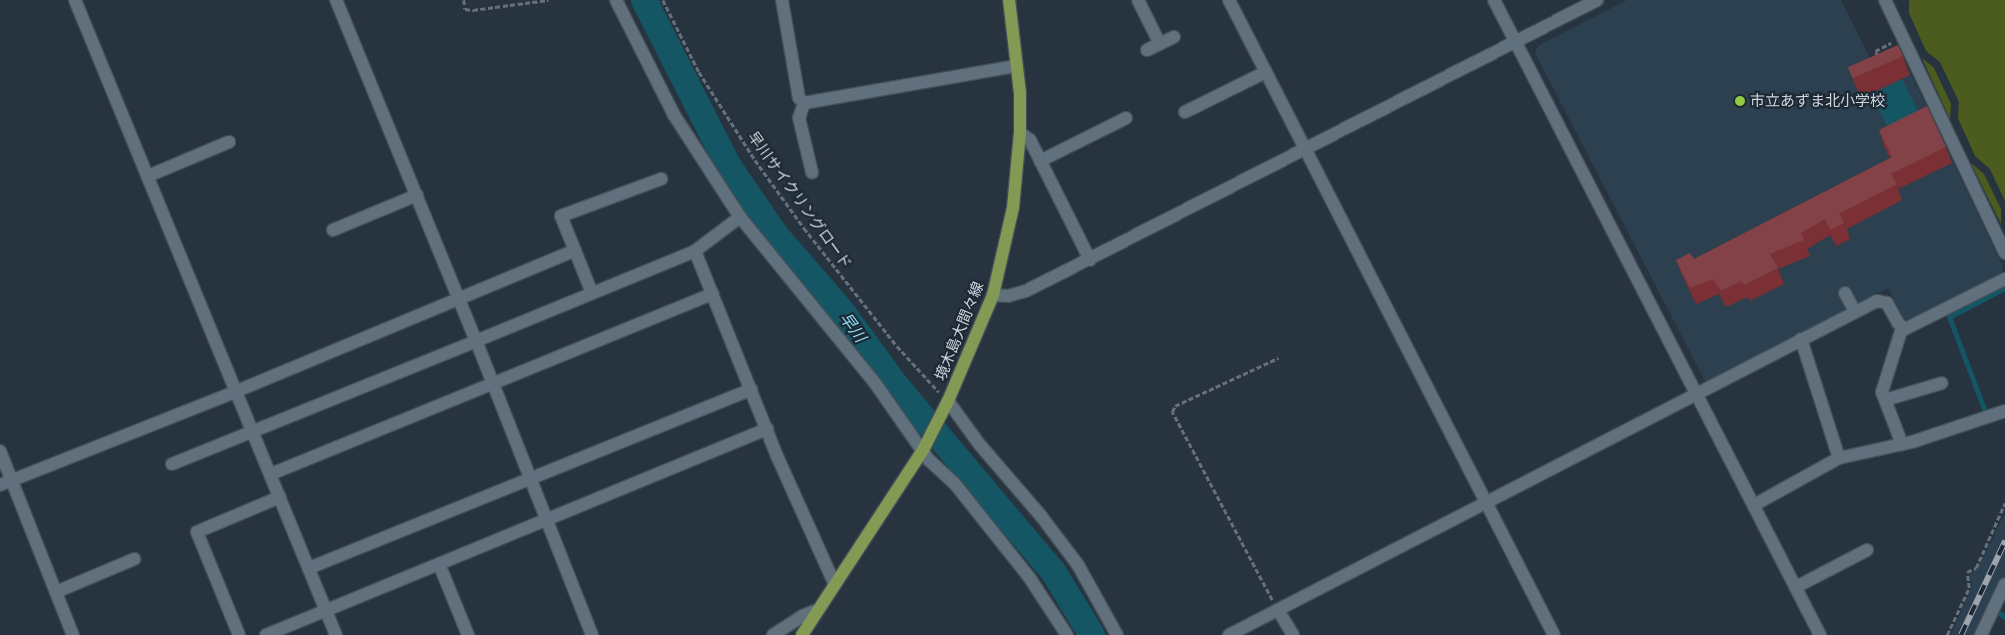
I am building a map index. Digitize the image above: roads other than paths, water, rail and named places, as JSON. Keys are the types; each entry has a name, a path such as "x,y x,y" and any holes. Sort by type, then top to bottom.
{"main road":[{"name":"境木島大間々線","path":"802,635 925,446 993,295 1011,217 1020,133 1018,66 1009,0"}],"street":[{"path":"75,0 336,635"},
{"path":"336,0 494,383 592,635"},
{"path":"616,0 674,115 740,217 925,446 928,459 955,484 1029,577 1066,635"},
{"path":"782,0 799,98 804,103"},
{"path":"1138,0 1160,44"},
{"path":"1229,0 1304,150 1554,635"},
{"path":"1494,0 1695,395 1754,505 1820,635"},
{"path":"993,295 1008,296 1026,291 1090,260 1597,0"},
{"path":"1885,0 1902,44 2005,253"},
{"path":"1147,50 1174,37"},
{"path":"1880,60 1902,44"},
{"path":"804,103 1018,66"},
{"path":"1185,112 1266,72"},
{"path":"804,103 799,118 812,172"},
{"path":"1040,160 1126,118"},
{"path":"1020,133 1030,140 1090,260"},
{"path":"148,176 229,142"},
{"path":"592,293 561,216 661,179"},
{"path":"333,230 417,195"},
{"path":"172,464 695,251 740,217"},
{"path":"6,483 237,391 458,297 575,250"},
{"path":"695,251 767,429 835,585"},
{"path":"1902,444 1882,392 1884,376 1902,328 2005,279"},
{"path":"1845,293 1855,312"},
{"path":"271,474 713,294"},
{"path":"1229,635 1877,300 1885,300 1902,328"},
{"path":"1801,339 1839,458"},
{"path":"1885,400 1942,383"},
{"path":"309,568 751,389"},
{"path":"946,401 980,445 1041,516 1078,565 1117,635"},
{"path":"1754,505 1839,458 1902,444 2005,411"},
{"path":"266,635 767,429"},
{"path":"0,451 6,483 56,592 73,635"},
{"path":"239,635 198,532 280,497"},
{"path":"1796,587 1867,550"},
{"path":"56,592 134,559"},
{"path":"439,564 468,635"},
{"path":"1981,635 2000,606 2005,584"},
{"path":"773,635 802,616 819,609"},
{"path":"1278,610 1293,635"}],"waterway":[{"name":"早川","path":"644,0 728,165 775,234 841,310 895,384 1054,573 1092,635"},
{"path":"1984,409 1949,317 2005,288"},
{"path":"2000,613 2005,617"}],"railway":[{"path":"1961,635 2005,541"}],"place":[{"name":"市立あずま北小学校","path":"1740,101"}]}
